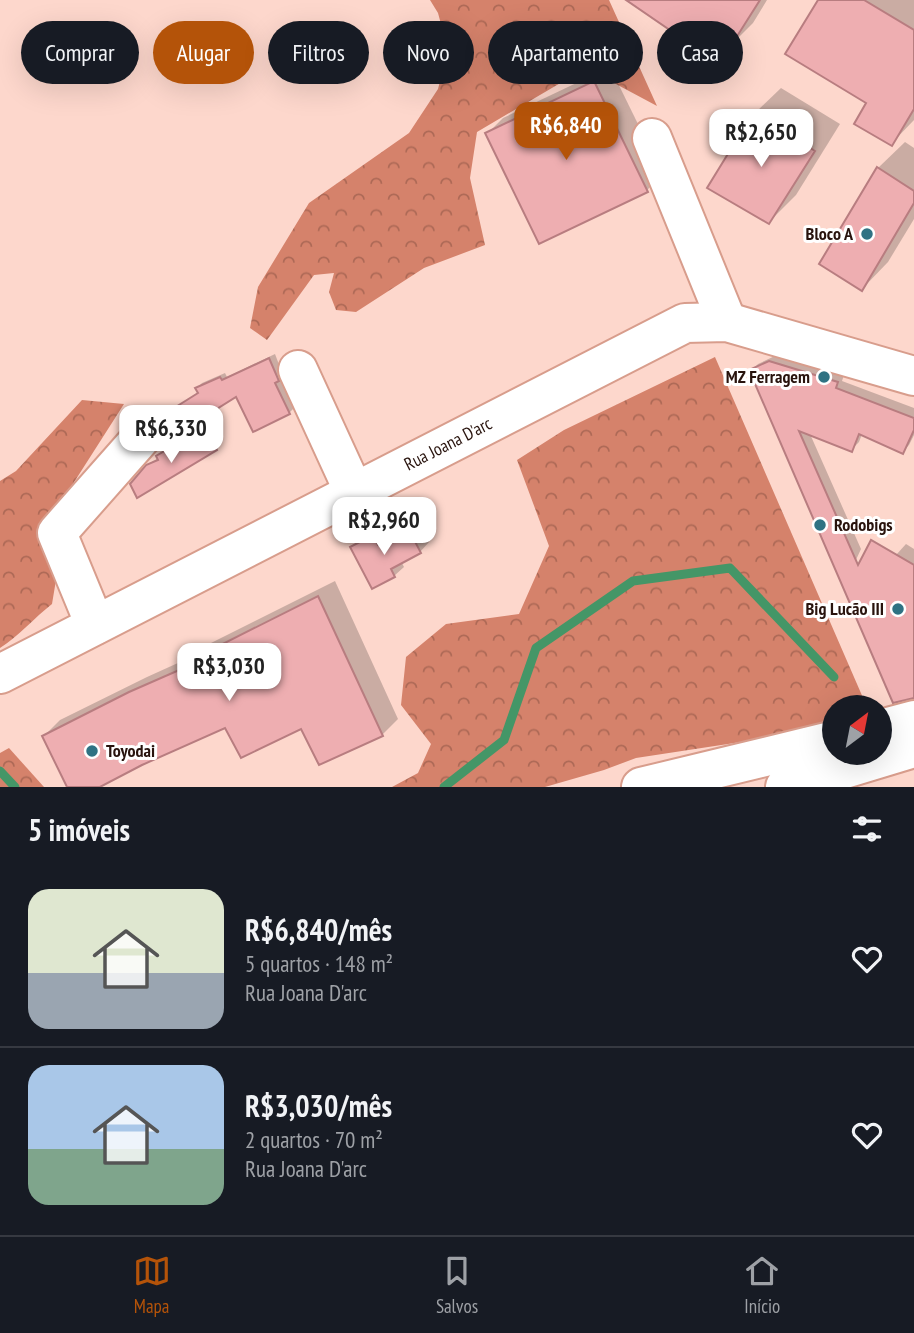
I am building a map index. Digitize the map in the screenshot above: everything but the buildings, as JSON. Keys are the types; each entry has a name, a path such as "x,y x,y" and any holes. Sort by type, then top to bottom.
{"street":[{"path":"652,138 727,322"},
{"name":"Rua Joana D'arc","path":"0,674 685,323 727,322 914,376"},
{"path":"298,370 354,492"},
{"path":"95,625 57,533 148,430"},
{"path":"892,726 914,720"},
{"path":"641,787 822,743"},
{"path":"785,787 914,748"}],"green space":[{"path":"430,0 609,0 619,21 488,21 488,84 559,84 477,132 470,178 485,245 424,268 356,312 336,310 329,292 334,273 314,275 267,340 250,328 258,287 309,203 409,133 439,84 474,84 474,21 440,21"},
{"path":"643,75 657,106 616,84 643,84"},
{"path":"715,357 862,695 822,695 822,726 794,734 636,758 545,787 392,787 418,773 431,744 401,705 406,657 446,624 519,614 549,546 517,460 564,430"},
{"path":"82,400 124,404 48,523 58,568 52,604 0,648 0,481 16,471"},
{"path":"9,748 44,787 0,787 0,753"}],"waterway":[{"path":"444,787 504,740 536,648 633,581 730,568 834,677"},
{"path":"0,771 15,787"}],"place":[{"name":"Bloco A","path":"867,234"},
{"name":"MZ Ferragem","path":"824,377"},
{"name":"Rodobigs","path":"820,525"},
{"name":"Big Lucão III","path":"898,609"},
{"name":"Toyodai","path":"92,751"}]}
